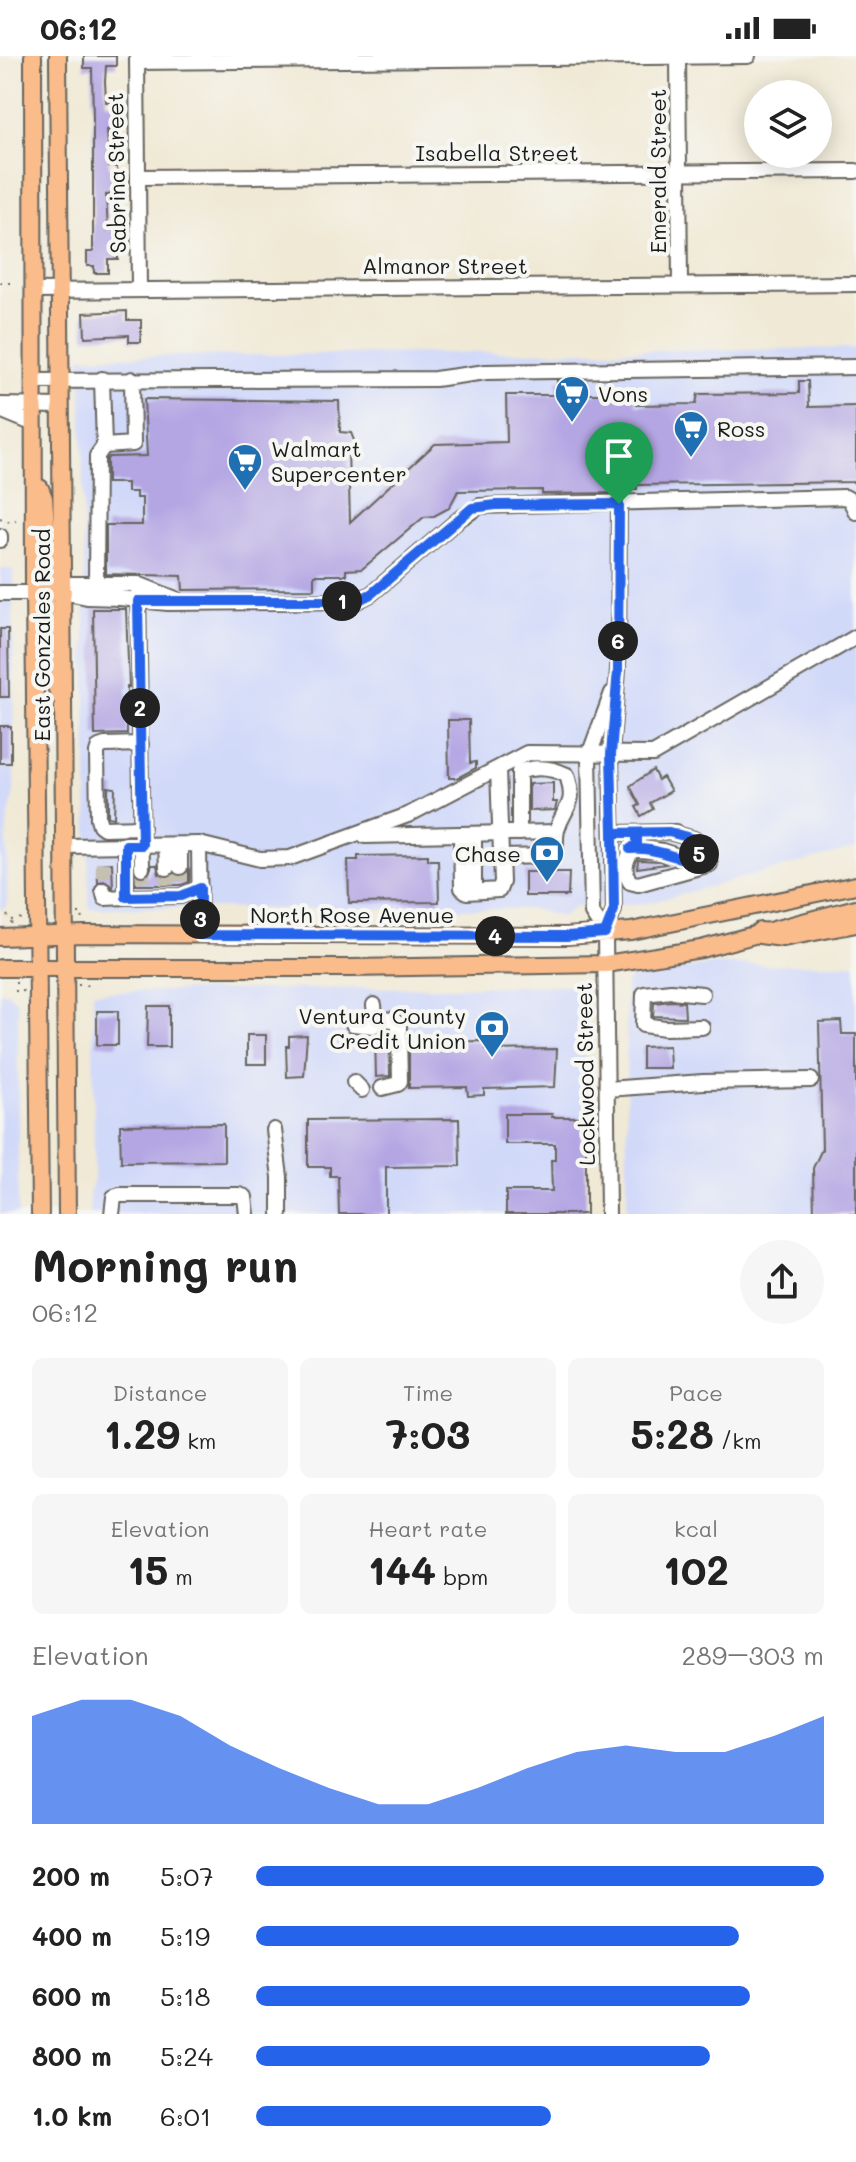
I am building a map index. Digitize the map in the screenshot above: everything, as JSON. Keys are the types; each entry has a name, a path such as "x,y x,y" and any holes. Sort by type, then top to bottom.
{"highway":[{"path":"760,933 783,936 856,922"}],"main road":[{"name":"East Gonzales Road","path":"33,56 40,1214"},
{"name":"East Gonzales Road","path":"58,56 67,1214"},
{"path":"34,477 44,498 50,583 53,589 63,588"},
{"path":"34,593 42,593 46,599 50,666 64,710"},
{"name":"North Rose Avenue","path":"8,931 36,936 567,936 631,931 856,885"},
{"path":"8,968 606,964 701,949 856,908"}],"street":[{"name":"Emerald Street","path":"678,56 680,285"},
{"path":"137,59 748,56"},
{"name":"Sabrina Street","path":"137,59 139,290"},
{"name":"Isabella Street","path":"138,177 856,171"},
{"name":"Almanor Street","path":"34,291 856,284"},
{"path":"34,381 435,379 486,372 856,367"},
{"path":"96,583 97,456 104,446 102,379"},
{"path":"104,446 133,444 132,379"},
{"path":"0,409 61,406"},
{"path":"0,409 34,424"},
{"path":"63,588 87,597 138,601 357,601 371,594 472,508 488,505 812,497 845,497 854,502"},
{"path":"605,933 614,910 611,754 616,683 619,504"},
{"path":"63,588 96,583 138,584 180,601"},
{"path":"138,584 142,868"},
{"path":"0,593 34,593"},
{"path":"65,846 199,844 260,859 277,860 408,815 527,753 653,754 856,637"},
{"path":"605,933 592,913 589,755 616,683"},
{"path":"141,744 105,745 99,747 97,753 100,825 104,828 142,827"},
{"path":"472,834 462,888 467,892 499,890 502,882 498,769"},
{"path":"501,857 554,856 556,832 571,805 567,775 556,770 528,769 519,772 519,833"},
{"path":"350,837 556,832"},
{"path":"613,833 677,832 694,839 700,849 693,861 662,851 630,849"},
{"path":"637,833 637,844 630,849 626,873 630,882 638,884 710,864"},
{"path":"472,834 478,891"},
{"path":"199,844 200,935"},
{"path":"103,845 103,863"},
{"path":"126,845 126,897"},
{"path":"173,845 174,868"},
{"path":"103,890 105,898 126,897 143,891 200,888"},
{"name":"Lockwood Street","path":"605,933 608,1214"},
{"path":"702,994 671,991 644,994 642,1003 643,1025 702,1027"},
{"path":"374,1005 375,1015 379,1019 394,1020 396,1025 400,1081 382,1088"},
{"path":"353,1024 373,1026"},
{"path":"607,1089 703,1082 811,1080"},
{"path":"274,1130 280,1177 280,1214"},
{"path":"112,1214 114,1197 120,1195 239,1195 245,1197 247,1214"}],"path":[{"path":"0,283 12,283"},
{"path":"0,518 10,522 16,520"},
{"path":"7,915 8,931"}],"shaded area":[{"path":"856,348 856,848 644,904 575,906 562,917 533,909 89,908 81,357"},
{"path":"0,569 13,569 14,792 7,825 7,904 0,911"},
{"path":"856,964 856,1214 627,1214 626,983 632,977 709,965"},
{"path":"584,985 586,1214 90,1214 89,1193 94,1180 93,992"},
{"path":"0,992 7,992 18,1003 18,1214 0,1214"}],"building":[{"path":"84,56 116,56 116,66 106,66 105,81 106,102 115,102 117,130 107,130 109,167 117,167 117,194 106,195 108,230 117,230 118,247 118,259 108,259 108,273 94,273 94,266 87,266 87,252 93,252 93,120 92,68 84,68"},
{"path":"127,311 127,320 141,320 141,342 129,342 129,335 85,337 84,313"},
{"path":"557,381 570,381 570,394 636,394 636,405 696,404 698,394 799,393 799,381 808,381 809,407 856,406 856,482 637,485 637,489 618,489 618,493 458,491 449,508 434,516 424,517 362,569 346,570 346,575 314,575 314,589 183,590 182,576 106,574 106,525 142,525 142,498 136,498 136,492 127,492 127,483 107,483 107,459 147,456 144,399 339,401 340,432 351,433 355,443 348,449 350,522 435,444 507,442 506,395 557,395"},
{"path":"93,609 126,609 127,734 95,735"},
{"path":"0,629 8,629 9,697 0,697"},
{"path":"448,720 469,720 470,763 476,762 476,768 457,778 449,778"},
{"path":"0,726 11,726 11,763 0,763"},
{"path":"653,770 658,780 663,777 671,791 650,803 653,809 641,816 636,807 640,805 630,786"},
{"path":"553,783 553,802 557,802 555,810 529,811 529,784"},
{"path":"108,787 115,788 114,818 108,817"},
{"path":"428,855 428,860 438,860 439,902 349,903 348,860 358,860 358,856"},
{"path":"638,860 660,861 666,864 637,868"},
{"path":"112,863 113,888 106,881 98,882 97,864"},
{"path":"152,865 157,865 159,874 167,878 184,876 189,870 189,882 181,885 136,885 136,876 148,876"},
{"name":"Chase","path":"525,872 569,872 568,896 525,896"},
{"path":"684,1002 685,1017 653,1016 654,1003"},
{"path":"148,1006 169,1006 169,1047 147,1047"},
{"path":"97,1011 118,1011 118,1045 97,1045"},
{"path":"841,1021 842,1034 856,1034 856,1214 814,1214 813,1168 822,1149 819,1022"},
{"path":"382,1029 389,1030 390,1076 376,1077 375,1036"},
{"path":"247,1035 266,1035 266,1064 247,1064"},
{"path":"307,1035 304,1076 287,1077 286,1046 289,1046 289,1036"},
{"path":"486,1041 486,1050 557,1049 555,1087 484,1089 484,1095 468,1096 467,1087 409,1088 409,1042"},
{"path":"669,1046 670,1068 642,1068 642,1047"},
{"path":"505,1114 582,1117 582,1147 586,1147 586,1214 506,1214 506,1191 552,1191 551,1160 555,1160 555,1144 505,1144"},
{"path":"459,1119 460,1166 386,1167 386,1214 339,1214 338,1176 330,1176 330,1167 308,1167 308,1120"},
{"path":"224,1124 224,1161 121,1162 120,1125"}],"tunnel":[{"path":"103,863 103,890"},
{"path":"180,867 181,885"},
{"path":"142,868 143,885"},
{"path":"167,868 167,885"}],"place":[{"name":"Vons","path":"572,424"},
{"name":"Ross","path":"691,459"},
{"name":"Walmart Supercenter","path":"245,492"},
{"name":"Chase","path":"547,884"},
{"name":"Ventura County Credit Union","path":"492,1059"}],"route":[{"path":"619,504 472,508 371,594 357,601 138,601 142,845 126,845 126,897 181,896 200,888 200,935 567,936 605,933 614,910 613,833 669,832 694,839 700,849 693,861 681,859 662,851 630,849 637,844 637,833 613,833 611,754 618,670 619,504"}]}
